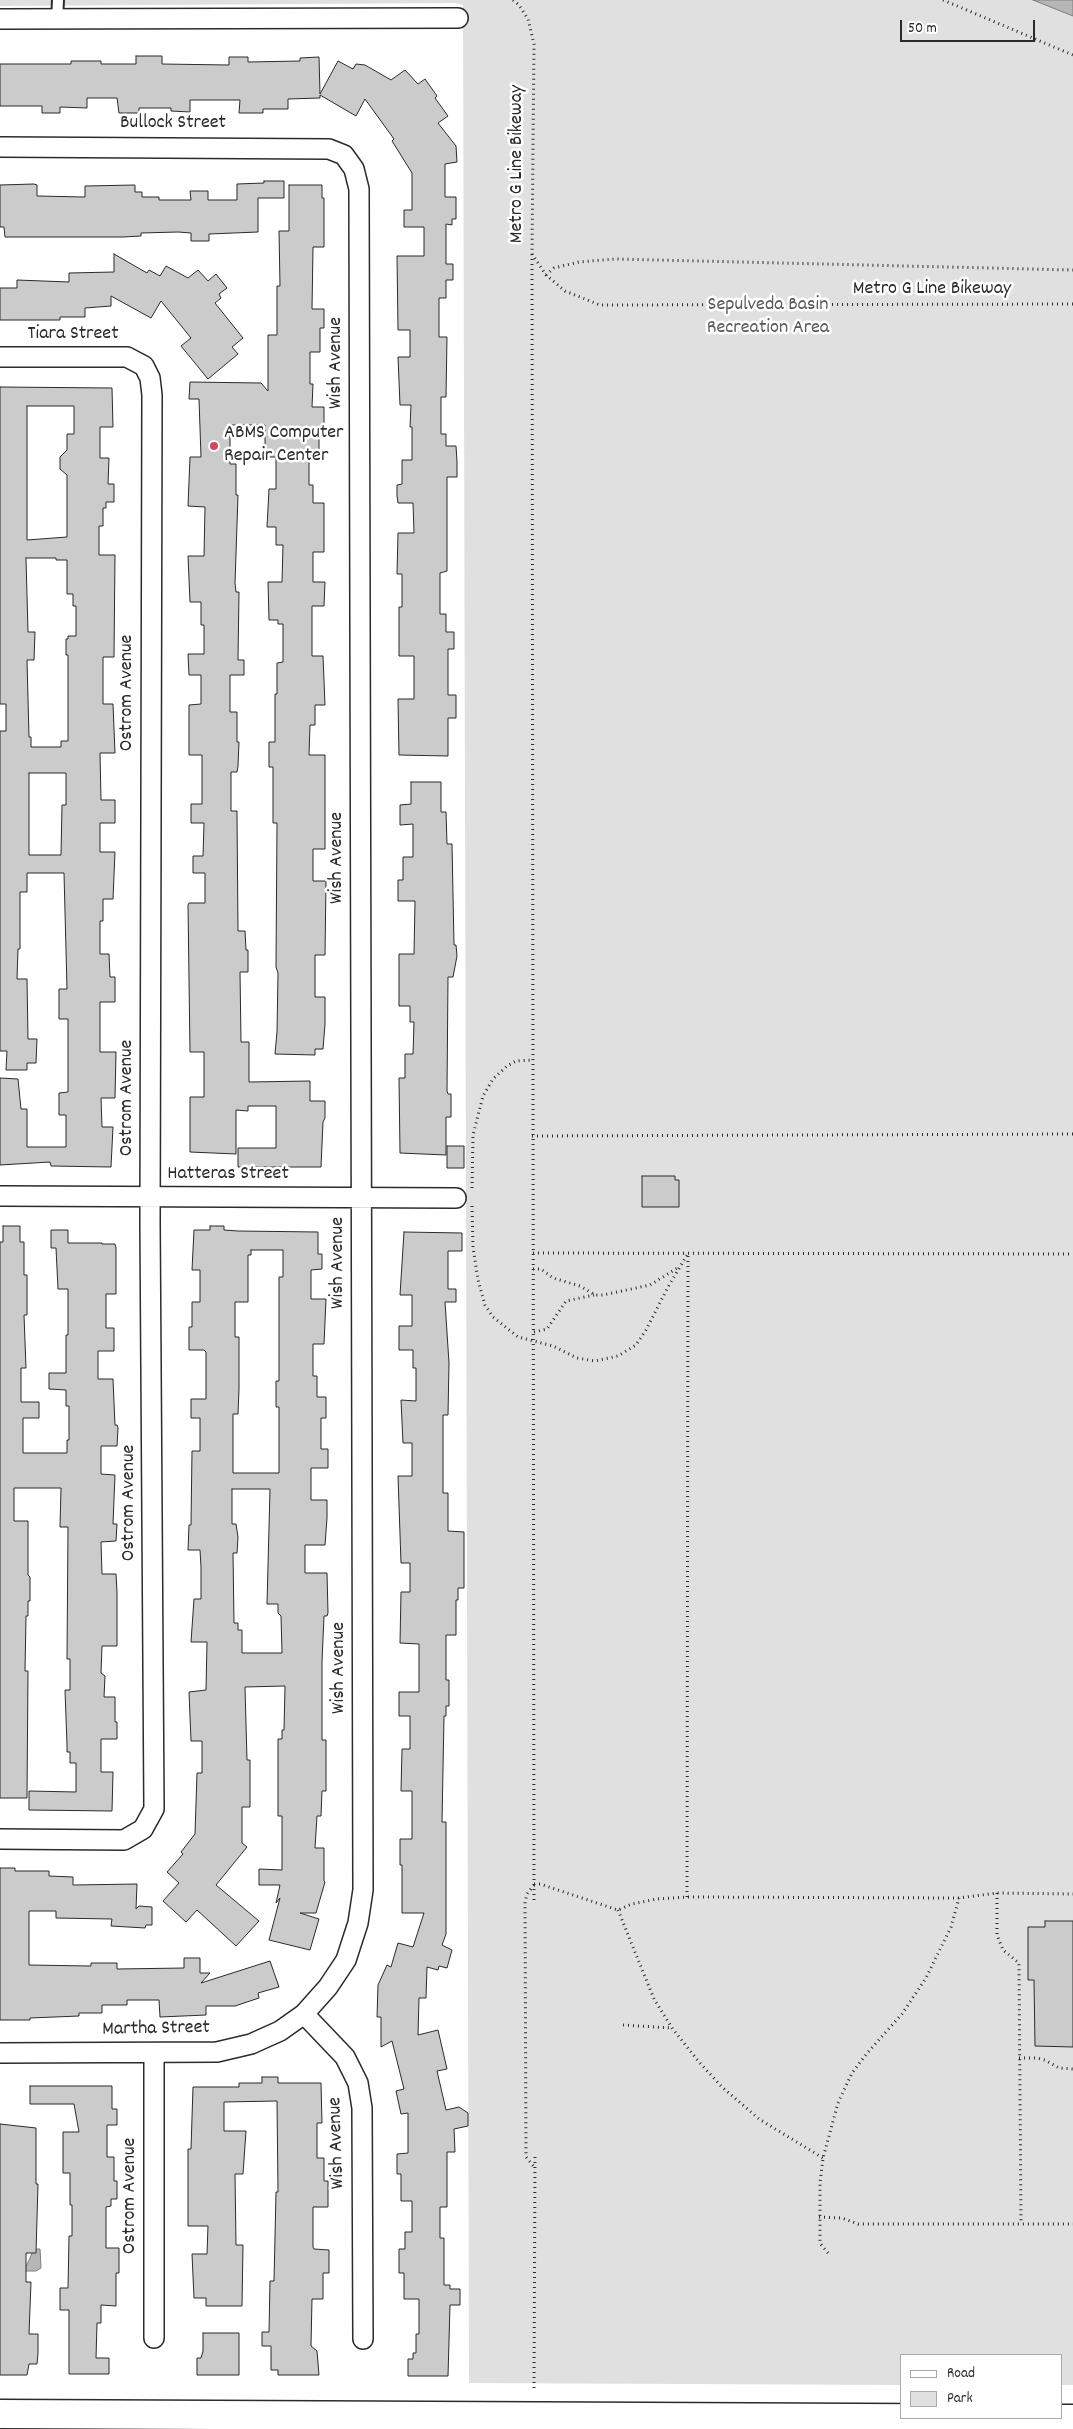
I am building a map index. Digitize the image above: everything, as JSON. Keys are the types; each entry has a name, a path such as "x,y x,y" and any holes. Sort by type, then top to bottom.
{"main road":[{"path":"0,2414 468,2423 1073,2419"}],"street":[{"path":"0,20 458,18"},
{"name":"Bullock Street","path":"0,146 316,147 329,149 344,155"},
{"name":"Wish Avenue","path":"344,155 354,169 359,189 362,1890 358,1923 346,1960 328,1986 304,2014 345,2057 358,2083 362,2108 363,2339"},
{"name":"Tiara Street","path":"0,357 127,357 144,366"},
{"name":"Ostrom Avenue","path":"0,1839 124,1840 144,1829 154,1809 151,1198 152,395 150,378 144,366"},
{"name":"Hatteras Street","path":"0,1196 464,1199"},
{"name":"Martha Street","path":"0,2053 154,2054 217,2052 251,2044 280,2031 304,2014"},
{"name":"Ostrom Avenue","path":"154,2054 154,2338"}],"lane":[{"path":"57,20 58,0"}],"path":[{"name":"Metro G Line Bikeway","path":"513,0 519,5 528,19 534,44 532,254 546,275 565,291 600,305 1073,304"},
{"path":"943,0 1073,55"},
{"path":"532,254 534,1904"},
{"path":"546,275 554,268 571,264 615,259 1073,270"},
{"path":"533,1060 516,1061 507,1066 493,1080 484,1096 473,1135 464,1199 478,1280 486,1305 502,1325 518,1337 553,1346 577,1358 595,1361 618,1356 636,1345 688,1254"},
{"path":"532,1136 1073,1134"},
{"path":"533,1253 1073,1254"},
{"path":"687,1897 688,1254"},
{"path":"534,1332 547,1329 566,1301 650,1285 680,1267"},
{"path":"533,1269 541,1269 553,1278 580,1286 595,1295"},
{"path":"534,1884 540,1884 618,1910 632,1904 657,1899 687,1897 959,1898 997,1893 1073,1894"},
{"path":"534,1884 527,1894 525,1912 526,2157 535,2168"},
{"path":"997,1893 997,1935 1003,1950 1019,1963 1020,2223"},
{"path":"828,2252 820,2243 819,2217 823,2158 838,2103 852,2073 902,2014 926,1978 951,1927 959,1898"},
{"path":"618,1910 654,1999 672,2028 722,2087 760,2119 823,2158"},
{"path":"623,2025 672,2028"},
{"path":"1019,2058 1037,2058 1045,2060 1058,2068 1073,2069"},
{"path":"534,2388 535,2157"},
{"path":"819,2217 842,2218 858,2224 1073,2224"}],"green space":[{"name":"Sepulveda Basin Recreation Area","path":"0,0 1073,0 1073,2385 1063,2385 1063,2354 900,2354 900,2385 469,2383 463,5 455,3 0,6"}],"shaded area":[{"path":"1033,0 1073,0 1073,16"},
{"path":"34,2249 40,2249 41,2268 36,2271 24,2271"}],"building":[{"path":"136,56 162,56 162,64 229,65 229,57 248,57 248,62 300,61 300,58 319,57 320,94 338,61 353,69 356,64 365,65 391,80 405,70 418,84 425,79 437,96 435,98 448,116 438,123 456,146 457,162 445,164 445,197 456,197 456,219 452,219 452,225 446,224 446,264 453,264 453,280 446,280 446,298 439,298 439,337 447,337 446,397 441,397 441,434 446,434 446,446 456,446 457,462 457,477 447,477 447,571 440,573 440,614 446,614 446,632 454,632 454,649 448,649 448,695 456,695 456,718 448,718 448,756 399,755 398,699 414,699 414,656 399,656 399,607 402,607 402,574 397,574 398,533 414,533 413,503 398,503 397,496 397,485 402,484 402,460 412,460 412,427 410,427 411,405 400,405 398,357 410,357 410,330 398,330 397,256 424,256 424,227 404,227 404,210 412,210 412,173 392,141 394,139 365,99 356,116 320,95 320,98 288,99 288,109 263,109 263,113 239,113 240,100 190,100 190,112 171,111 171,108 139,108 139,113 119,113 117,98 87,98 87,108 60,107 60,113 42,113 42,106 0,106 0,64 71,64 71,61 101,61 101,64 136,64"},
{"path":"264,181 284,181 284,198 258,198 258,232 209,234 209,241 191,241 191,233 178,232 141,233 141,236 123,237 5,237 4,227 0,227 0,185 34,184 37,185 37,196 85,197 85,186 135,185 135,192 142,192 142,197 159,197 159,200 191,200 190,191 208,191 208,200 237,200 237,184 264,183"},
{"path":"289,185 322,185 322,198 324,198 324,247 313,247 312,309 324,309 324,328 320,328 320,352 310,352 310,384 313,384 312,407 324,407 324,428 319,428 319,451 309,451 309,485 313,485 313,503 324,503 324,552 313,552 313,582 325,582 324,606 312,606 312,656 323,656 325,705 315,705 315,725 310,725 309,755 325,755 325,849 313,849 313,881 326,881 325,955 315,955 315,997 325,997 325,1024 323,1049 315,1049 315,1055 275,1054 278,973 276,967 277,823 273,823 273,767 269,767 269,742 275,742 277,663 283,662 283,624 278,624 278,620 269,620 268,582 282,582 283,545 276,545 276,527 267,527 269,489 276,489 276,457 265,457 265,425 230,425 230,464 236,464 236,495 238,495 235,583 236,592 239,592 238,660 244,660 244,675 230,675 230,712 237,712 237,742 239,742 237,772 231,772 231,811 237,811 238,931 245,931 246,950 248,950 248,972 240,972 241,1042 249,1042 249,1082 310,1081 310,1101 325,1101 325,1118 323,1122 321,1167 238,1167 238,1148 276,1148 276,1106 248,1106 248,1111 236,1110 236,1154 190,1152 190,1097 204,1097 204,1052 190,1052 188,905 189,903 205,903 205,873 193,873 193,856 203,856 204,823 191,823 191,804 202,804 202,755 189,755 189,705 201,704 201,675 189,675 188,654 204,654 204,625 201,625 201,602 190,602 188,556 204,556 205,507 188,506 190,457 201,457 199,399 189,399 190,382 261,383 268,391 268,335 277,335 277,286 280,286 279,231 289,231"},
{"path":"114,254 147,273 149,270 160,276 166,266 188,278 198,270 208,281 216,274 227,288 219,294 221,298 215,303 243,338 232,347 238,354 208,379 181,346 191,338 161,301 151,318 111,296 111,306 85,308 85,317 60,317 60,320 0,320 0,288 17,288 17,280 69,282 69,273 114,272"},
{"path":"0,387 112,388 113,427 100,427 100,458 109,458 108,484 114,484 114,502 106,502 106,508 103,508 103,526 99,526 99,555 115,555 114,657 103,657 103,704 113,704 115,753 100,753 101,800 115,800 115,823 100,823 100,852 115,852 113,899 103,899 103,921 100,921 100,954 109,954 110,977 115,977 115,1002 100,1002 100,1052 116,1052 115,1098 101,1098 102,1127 113,1127 111,1167 51,1166 50,1162 0,1165 0,1078 18,1079 21,1109 27,1109 27,1147 66,1147 66,1115 59,1115 59,1093 68,1092 68,1019 59,1019 59,989 67,989 64,873 27,873 27,892 20,892 20,949 18,949 17,979 27,979 28,1039 37,1039 36,1063 27,1063 27,1070 6,1070 7,1051 0,1051 0,731 6,731 6,704 0,704","holes":["27,406 74,406 74,434 67,434 67,450 60,457 60,469 67,475 67,537 27,540","26,558 67,560 67,594 73,594 73,606 76,606 76,636 68,636 68,639 66,639 66,655 68,655 68,741 61,741 61,747 31,747 31,737 29,737 27,660 34,660 35,632 28,632","29,773 66,773 66,805 62,805 61,855 29,855"]},
{"path":"411,782 441,782 441,812 446,812 447,844 452,844 454,945 456,945 457,956 453,977 448,977 447,1091 448,1094 451,1094 451,1117 446,1117 446,1155 400,1153 399,1078 405,1078 405,1054 413,1054 414,1022 410,1022 410,1006 399,1006 399,954 414,954 415,901 398,901 398,880 403,880 403,857 413,857 413,824 400,825 400,805 411,804"},
{"path":"447,1146 464,1146 464,1168 447,1168"},
{"path":"642,1176 675,1176 675,1180 679,1180 679,1207 642,1207"},
{"path":"3,1226 20,1226 20,1242 24,1242 24,1275 27,1275 27,1315 24,1315 26,1368 21,1368 21,1402 39,1402 39,1418 23,1418 23,1453 67,1453 67,1440 69,1440 69,1406 66,1406 66,1390 49,1389 49,1373 66,1373 66,1335 68,1335 68,1289 58,1289 56,1248 51,1248 51,1230 68,1230 68,1243 115,1244 116,1248 116,1294 106,1294 106,1328 114,1328 114,1351 98,1351 98,1379 113,1379 115,1425 118,1428 117,1446 101,1446 101,1474 115,1475 113,1524 117,1524 116,1541 101,1542 102,1574 116,1574 117,1592 117,1646 102,1646 101,1673 105,1676 104,1697 115,1697 115,1722 117,1722 117,1739 101,1739 101,1772 113,1772 112,1811 29,1810 29,1791 76,1792 76,1763 70,1763 70,1752 67,1752 65,1690 70,1690 70,1659 67,1659 68,1527 60,1527 61,1488 14,1488 14,1521 28,1521 30,1601 28,1601 28,1616 26,1616 25,1671 28,1671 27,1798 0,1798 0,1242 3,1242"},
{"path":"210,1226 224,1226 224,1230 238,1231 318,1232 318,1254 322,1254 322,1269 311,1270 311,1299 326,1299 324,1344 313,1344 313,1376 317,1376 317,1397 326,1397 326,1418 321,1418 321,1449 328,1449 328,1468 311,1468 311,1500 327,1500 327,1518 325,1545 305,1545 305,1573 327,1573 328,1613 327,1616 324,1616 322,1662 322,1740 326,1740 326,1791 322,1791 321,1816 317,1816 315,1848 324,1848 325,1882 316,1913 300,1913 319,1919 310,1950 269,1940 280,1898 276,1903 280,1885 259,1885 259,1869 282,1870 282,1816 278,1816 278,1739 282,1739 282,1730 284,1730 285,1686 245,1687 247,1760 250,1760 250,1807 242,1807 242,1843 247,1847 216,1885 259,1921 236,1946 197,1910 186,1922 163,1901 179,1883 167,1872 183,1854 181,1852 195,1834 197,1773 202,1773 202,1741 191,1741 189,1692 206,1690 207,1642 191,1642 194,1599 201,1599 201,1567 200,1550 188,1550 189,1525 191,1525 192,1451 200,1451 200,1418 191,1418 191,1399 206,1399 206,1352 204,1350 189,1350 189,1327 192,1327 192,1302 200,1302 200,1270 192,1270 194,1230 210,1230","holes":["251,1250 283,1250 283,1277 279,1277 279,1381 276,1381 276,1407 279,1407 279,1473 233,1473 233,1414 238,1414 239,1389 239,1337 235,1337 235,1302 248,1302 248,1255 251,1255","232,1489 270,1489 267,1604 278,1604 278,1613 281,1616 282,1653 242,1653 242,1630 238,1630 238,1623 234,1623 233,1553 237,1553 238,1537 236,1524 232,1524"]},
{"path":"404,1232 462,1233 462,1251 448,1251 448,1289 456,1289 456,1302 445,1302 449,1363 448,1415 443,1415 443,1493 448,1493 448,1531 464,1532 464,1588 458,1588 456,1635 446,1635 446,1680 449,1680 449,1706 446,1706 446,1716 444,1716 442,1822 446,1822 446,1934 442,1945 452,1950 447,1968 439,1966 438,1970 427,1967 426,1998 419,1998 418,2035 438,2030 447,2069 437,2071 446,2110 459,2107 468,2113 468,2126 454,2129 455,2152 447,2152 447,2207 440,2207 440,2238 444,2238 444,2285 450,2285 450,2289 460,2289 460,2305 450,2305 448,2376 408,2376 408,2359 413,2359 413,2353 416,2353 416,2334 419,2334 419,2299 404,2299 404,2273 399,2273 399,2249 405,2249 405,2232 412,2232 412,2201 401,2201 401,2174 397,2174 397,2154 408,2153 408,2113 401,2114 396,2091 404,2089 392,2041 381,2047 381,2017 377,2017 378,1985 387,1965 391,1967 398,1943 413,1947 424,1913 402,1913 402,1865 400,1865 400,1839 412,1839 412,1791 401,1791 402,1749 410,1749 410,1716 399,1716 399,1692 419,1692 419,1644 400,1643 401,1592 410,1592 410,1563 401,1563 398,1476 412,1476 412,1443 403,1443 401,1400 416,1401 416,1368 413,1368 413,1350 399,1350 399,1326 412,1326 412,1295 400,1295"},
{"path":"0,1868 15,1868 15,1871 49,1871 49,1876 73,1877 73,1885 137,1884 136,1909 139,1906 152,1907 152,1925 146,1925 145,1928 111,1926 112,1919 56,1918 56,1911 29,1911 29,1965 91,1966 91,1963 117,1963 117,1969 184,1968 184,1958 200,1958 200,1973 210,1973 201,1983 270,1961 279,1987 258,1993 259,1998 235,2006 206,2006 206,2015 160,2017 159,2000 127,2000 127,2005 102,2005 102,2013 79,2013 79,2016 30,2018 30,2020 0,2020"},
{"path":"1045,1921 1073,1921 1073,2047 1035,2046 1034,1980 1028,1980 1028,1927 1045,1927"},
{"path":"262,2077 278,2077 278,2083 321,2083 322,2123 317,2123 317,2158 324,2158 324,2181 328,2181 328,2207 313,2207 313,2247 314,2249 329,2250 329,2273 323,2273 323,2299 312,2299 311,2346 317,2351 319,2375 278,2375 278,2370 271,2370 271,2346 262,2346 262,2332 269,2332 270,2281 274,2281 276,2192 278,2192 277,2101 224,2102 224,2131 246,2131 243,2174 235,2174 236,2245 243,2245 242,2306 206,2306 206,2298 194,2298 192,2254 207,2254 208,2226 188,2226 188,2149 191,2149 193,2087 239,2087 239,2083 262,2083"},
{"path":"30,2086 112,2086 112,2109 117,2109 117,2125 107,2125 107,2157 114,2157 114,2181 117,2181 117,2199 111,2199 111,2206 106,2207 106,2248 119,2248 119,2273 116,2273 116,2306 101,2305 101,2323 97,2323 96,2358 109,2358 109,2374 69,2374 69,2310 60,2310 60,2288 68,2288 69,2236 72,2236 70,2173 63,2173 63,2132 79,2132 74,2104 30,2104"},
{"path":"0,2124 36,2128 36,2184 38,2184 36,2253 26,2253 26,2282 31,2282 29,2334 38,2334 38,2353 37,2364 29,2364 27,2375 0,2375"},
{"path":"203,2333 239,2333 239,2375 197,2375 197,2358 201,2358 203,2351"}],"place":[{"name":"ABMS Computer Repair Center","path":"214,446"}]}
